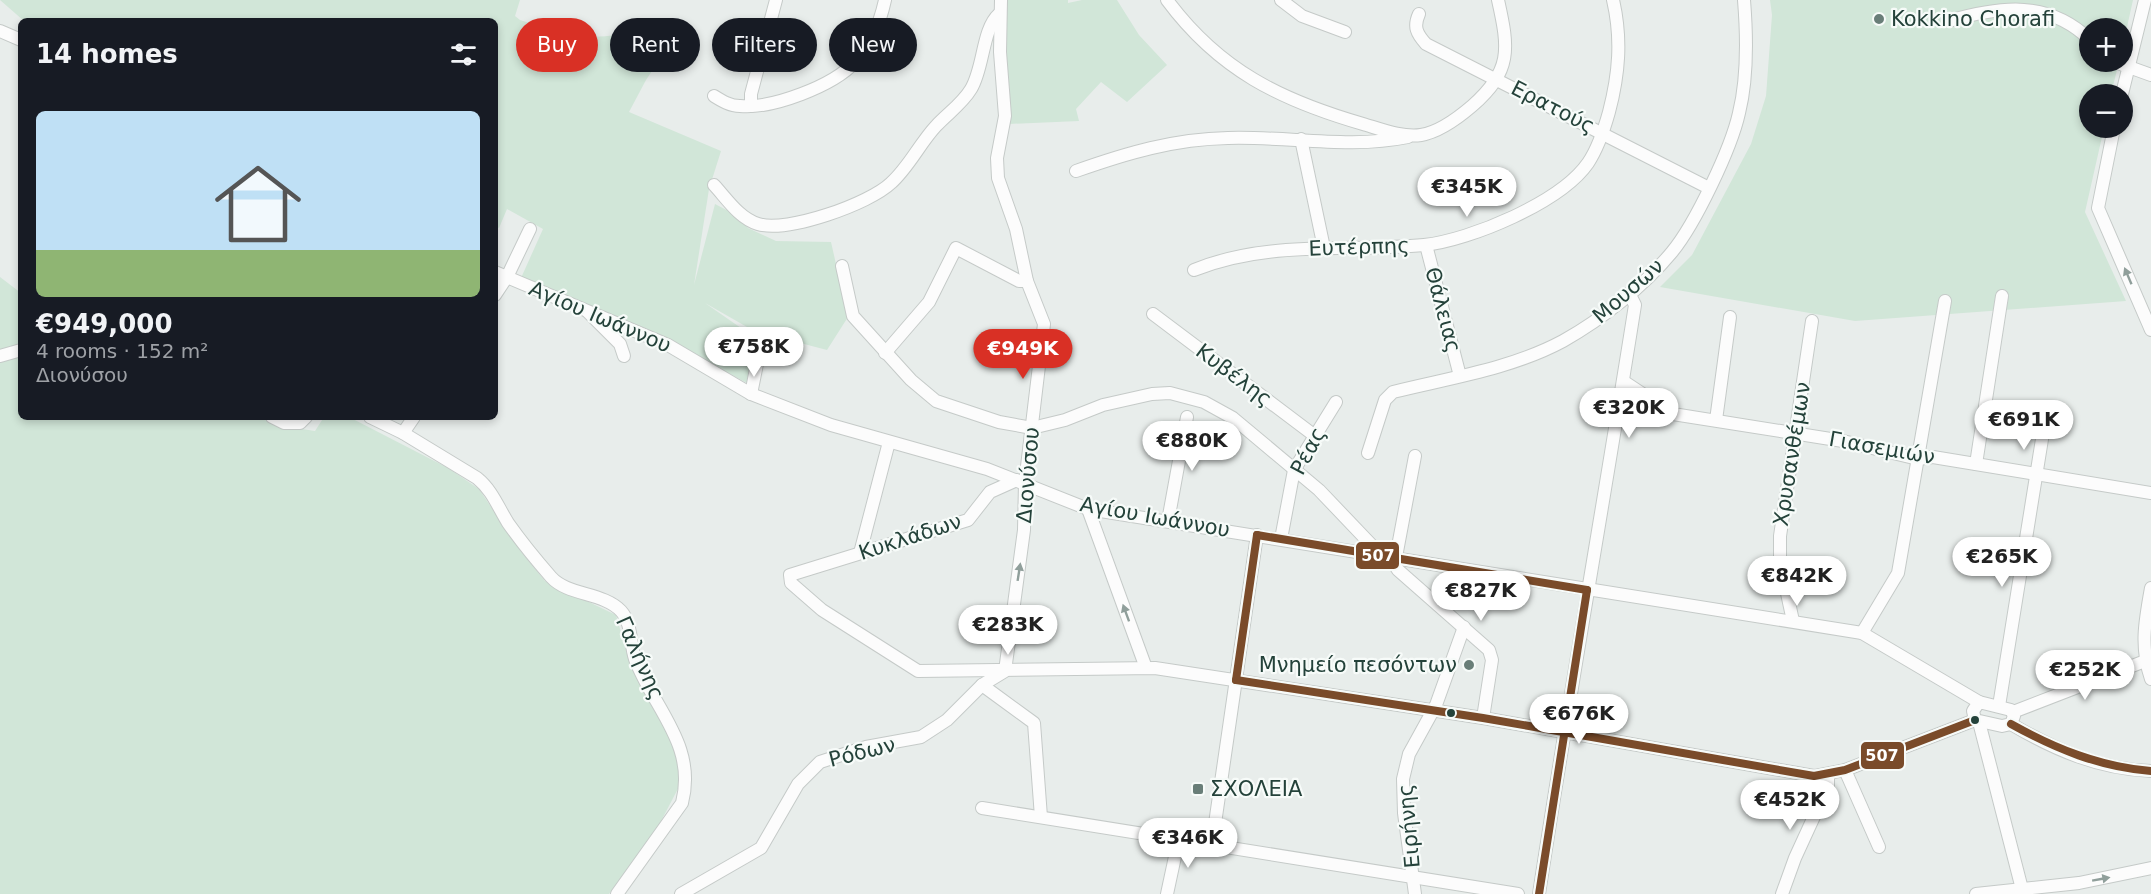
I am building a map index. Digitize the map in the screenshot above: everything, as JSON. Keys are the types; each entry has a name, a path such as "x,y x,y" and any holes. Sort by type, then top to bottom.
{"street":[{"path":"751,106 776,0"},
{"path":"714,96 731,105 751,106 808,90 843,73 868,45 885,0"},
{"path":"714,184 744,217 771,226 834,213 878,192 890,184 935,127 965,98 978,75 992,20 999,14 1001,0"},
{"path":"1167,0 1185,24 1214,53 1268,89 1351,120 1418,135"},
{"path":"1281,0 1302,16 1345,32"},
{"path":"1076,171 1130,152 1180,141 1229,138 1369,143 1418,135 1440,128 1459,117 1498,79 1504,60 1505,33 1498,0"},
{"name":"Ευτέρπης","path":"1194,270 1231,256 1324,248 1426,245 1475,232 1528,210 1571,183 1588,162 1604,133 1619,69 1618,36 1612,0"},
{"path":"2133,50 2145,0"},
{"name":"Μουσών","path":"1368,453 1385,400 1393,392 1524,358 1562,342 1592,323 1629,293 1673,251 1709,188 1731,140 1740,111 1748,34 1743,1"},
{"path":"1949,21 1982,11 2037,9 2063,17 2079,31"},
{"name":"Διονύσου","path":"999,14 1005,104 1003,140 998,158 998,178 1016,229 1026,281 1044,324 1032,428 1021,481 1024,530 1005,671"},
{"name":"Ερατούς","path":"1419,14 1415,24 1417,35 1426,44 1709,188"},
{"path":"0,31 18,39"},
{"path":"2133,68 2151,75"},
{"path":"2112,138 2098,208 2150,325"},
{"path":"1301,139 1324,248"},
{"path":"501,274 530,229"},
{"name":"Θάλειας","path":"1426,245 1460,376"},
{"path":"885,352 929,302 956,248 1019,281 1026,281"},
{"path":"842,266 854,316 911,380 936,401 999,422 1032,428 1065,420 1118,401 1170,393 1204,402 1233,418 1336,506 1389,556 1398,570 1489,650 1491,655 1484,718"},
{"name":"Αγίου Ιωάννου","path":"501,274 668,345 751,394 831,425 987,469 1088,508 1862,633 1978,702 1999,706 2012,718 2072,755 2104,766 2151,771"},
{"path":"1539,894 1635,304 1629,293"},
{"path":"1976,464 2002,296"},
{"path":"1862,633 1898,573 1945,301"},
{"path":"587,311 620,344 624,356"},
{"name":"Κυβέλης","path":"1153,314 1315,436"},
{"path":"1716,420 1730,317"},
{"name":"Χρυσανθέμων","path":"1793,621 1780,561 1780,536 1812,321"},
{"path":"751,394 762,339"},
{"path":"0,356 18,351"},
{"name":"Γιασεμιών","path":"1623,381 1673,414 1873,447 1918,459 1933,457 2151,493"},
{"name":"Ρέας","path":"1281,539 1294,470 1335,402"},
{"path":"1168,521 1187,417"},
{"path":"278,420 284,423 300,423 303,420"},
{"name":"Γαλήνης","path":"376,420 403,433 486,485 509,524 554,580 600,599 620,610 625,618 635,658 677,740 686,770 687,786 682,803 617,894"},
{"path":"403,433 412,420"},
{"path":"1999,706 2043,432"},
{"path":"860,553 890,442"},
{"path":"1389,556 1415,456"},
{"name":"Κυκλάδων","path":"1005,671 918,671 909,667 798,592 791,583 790,575 968,520 990,492 1021,481"},
{"path":"1088,508 1146,668"},
{"path":"1212,843 1257,535"},
{"path":"2151,588 2144,630 2147,646 2145,661 2151,679"},
{"name":"Ειρήνης","path":"1415,894 1404,813 1403,779 1409,754 1428,714 1433,711 1464,627"},
{"path":"1005,671 1146,668 1484,718 1814,776 1845,770 1977,721 2005,726 2012,718 2145,661"},
{"name":"Ρόδων","path":"681,894 760,848 773,832 798,784 820,762 866,747 921,737 947,720 982,685 1005,671"},
{"path":"982,685 1029,717 1034,723 1041,817"},
{"path":"1978,702 1973,711 2022,890"},
{"path":"1845,770 1879,847"},
{"path":"1782,894 1795,858 1828,786 1828,774"},
{"path":"981,808 1413,875 1518,894"},
{"path":"1167,894 1179,838"},
{"path":"1976,894 2080,889 2151,868"}],"green space":[{"path":"0,0 520,0 515,16 518,18 516,72 598,72 598,36 610,35 610,72 651,72 629,112 721,151 709,189 694,285 715,204 738,216 748,228 776,241 831,242 848,317 827,350 754,331 705,303 754,337 747,383 672,343 521,278 543,229 507,209 498,228 498,18 21,18"},
{"path":"1005,0 1068,0 1068,3 1082,0 1117,0 1139,35 1167,65 1127,102 1101,82 1076,109 1079,121 1009,124 1010,91 1004,52"},
{"path":"1770,0 2133,0 2129,18 2079,18 2079,72 2116,72 2114,84 2079,84 2079,138 2102,138 2085,212 2126,301 1855,321 1660,287 1692,255 1751,144 1766,96 1772,15"},
{"path":"0,277 18,291 18,420 265,420 282,426 315,431 322,420 355,420 448,468 479,489 522,553 545,581 616,615 631,667 675,747 682,781 659,825 609,894 0,894"}],"transit line":[{"name":"507","path":"1257,535 1587,590"},
{"name":"507","path":"1236,680 1257,535"},
{"name":"507","path":"1539,894 1587,590"},
{"name":"507","path":"1236,680 1483,718 1814,776 1845,770 1975,720"},
{"name":"507","path":"2011,724 2062,749 2096,761 2151,771"}],"place":[{"name":"Kokkino Chorafi","path":"1879,19"},
{"name":"Μνημείο πεσόντων","path":"1469,665"},
{"name":"ΣΧΟΛΕΙΑ","path":"1198,789"}]}
